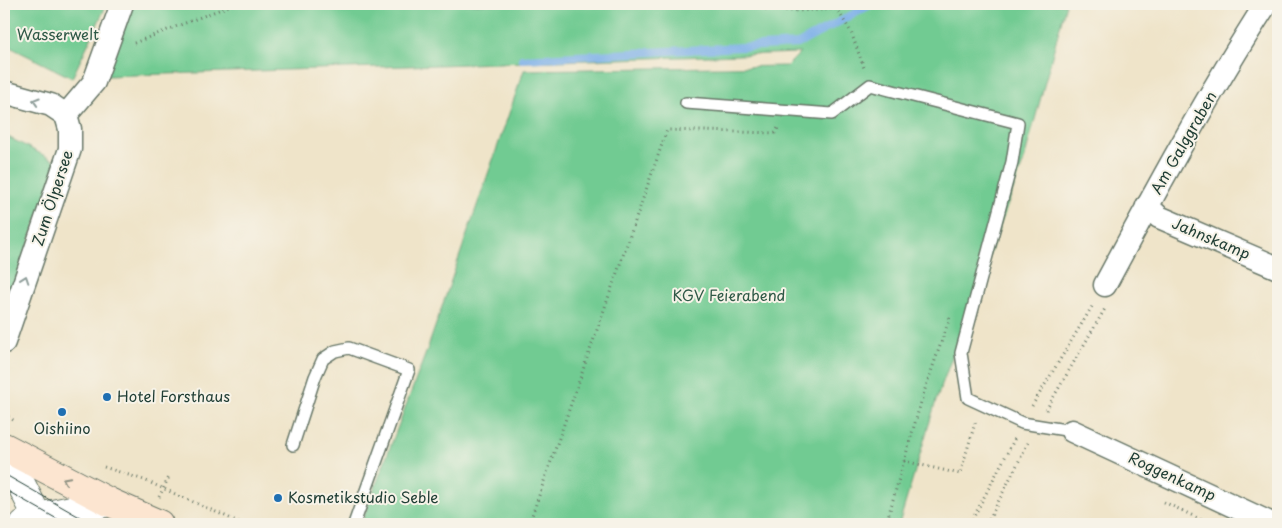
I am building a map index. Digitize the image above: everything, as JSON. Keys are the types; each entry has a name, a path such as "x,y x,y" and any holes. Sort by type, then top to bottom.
{"main road":[{"path":"4,447 109,502 158,524"}],"street":[{"path":"4,92 51,105 66,116 94,82 122,4"},
{"name":"Am Galggraben","path":"1105,284 1147,206 1240,45 1266,4"},
{"name":"Zum Ölpersee","path":"4,342 70,149 70,129 66,116"},
{"name":"Jahnskamp","path":"1147,206 1159,217 1278,268"},
{"name":"Roggenkamp","path":"1072,430 1272,524"},
{"path":"4,456 35,522 109,502"}],"lane":[{"path":"686,103 832,114 870,85 1018,123 1012,162 961,353 968,398 1022,423 1072,430"},
{"path":"293,445 315,377 323,359 335,350 349,348 409,370 354,524"}],"path":[{"path":"105,54 234,4"},
{"path":"742,4 763,10 837,9 851,32 870,85"},
{"path":"529,524 667,130 775,133 789,110"},
{"path":"970,524 1022,423 1105,284"},
{"path":"987,524 1014,467 1112,298 1105,284"},
{"path":"904,461 960,474 980,404"},
{"path":"4,414 24,426"},
{"path":"99,465 163,489 243,524"},
{"path":"163,489 169,477"},
{"path":"1201,520 1210,524"}],"green space":[{"name":"Wasserwelt","path":"4,4 107,4 72,78 4,44"},
{"name":"KGV Feierabend","path":"128,4 1066,4 1024,160 936,401 899,524 361,524 427,350 524,70 787,66 800,53 106,76"},
{"path":"4,135 57,162 4,316"}],"waterway":[{"path":"522,59 798,44 872,4"}],"tram line":[{"path":"4,474 92,524"},
{"path":"4,489 66,524"}],"place":[{"name":"Hotel Forsthaus","path":"107,397"},
{"name":"Oishiino","path":"62,412"},
{"name":"Kosmetikstudio Seble","path":"278,498"}]}
